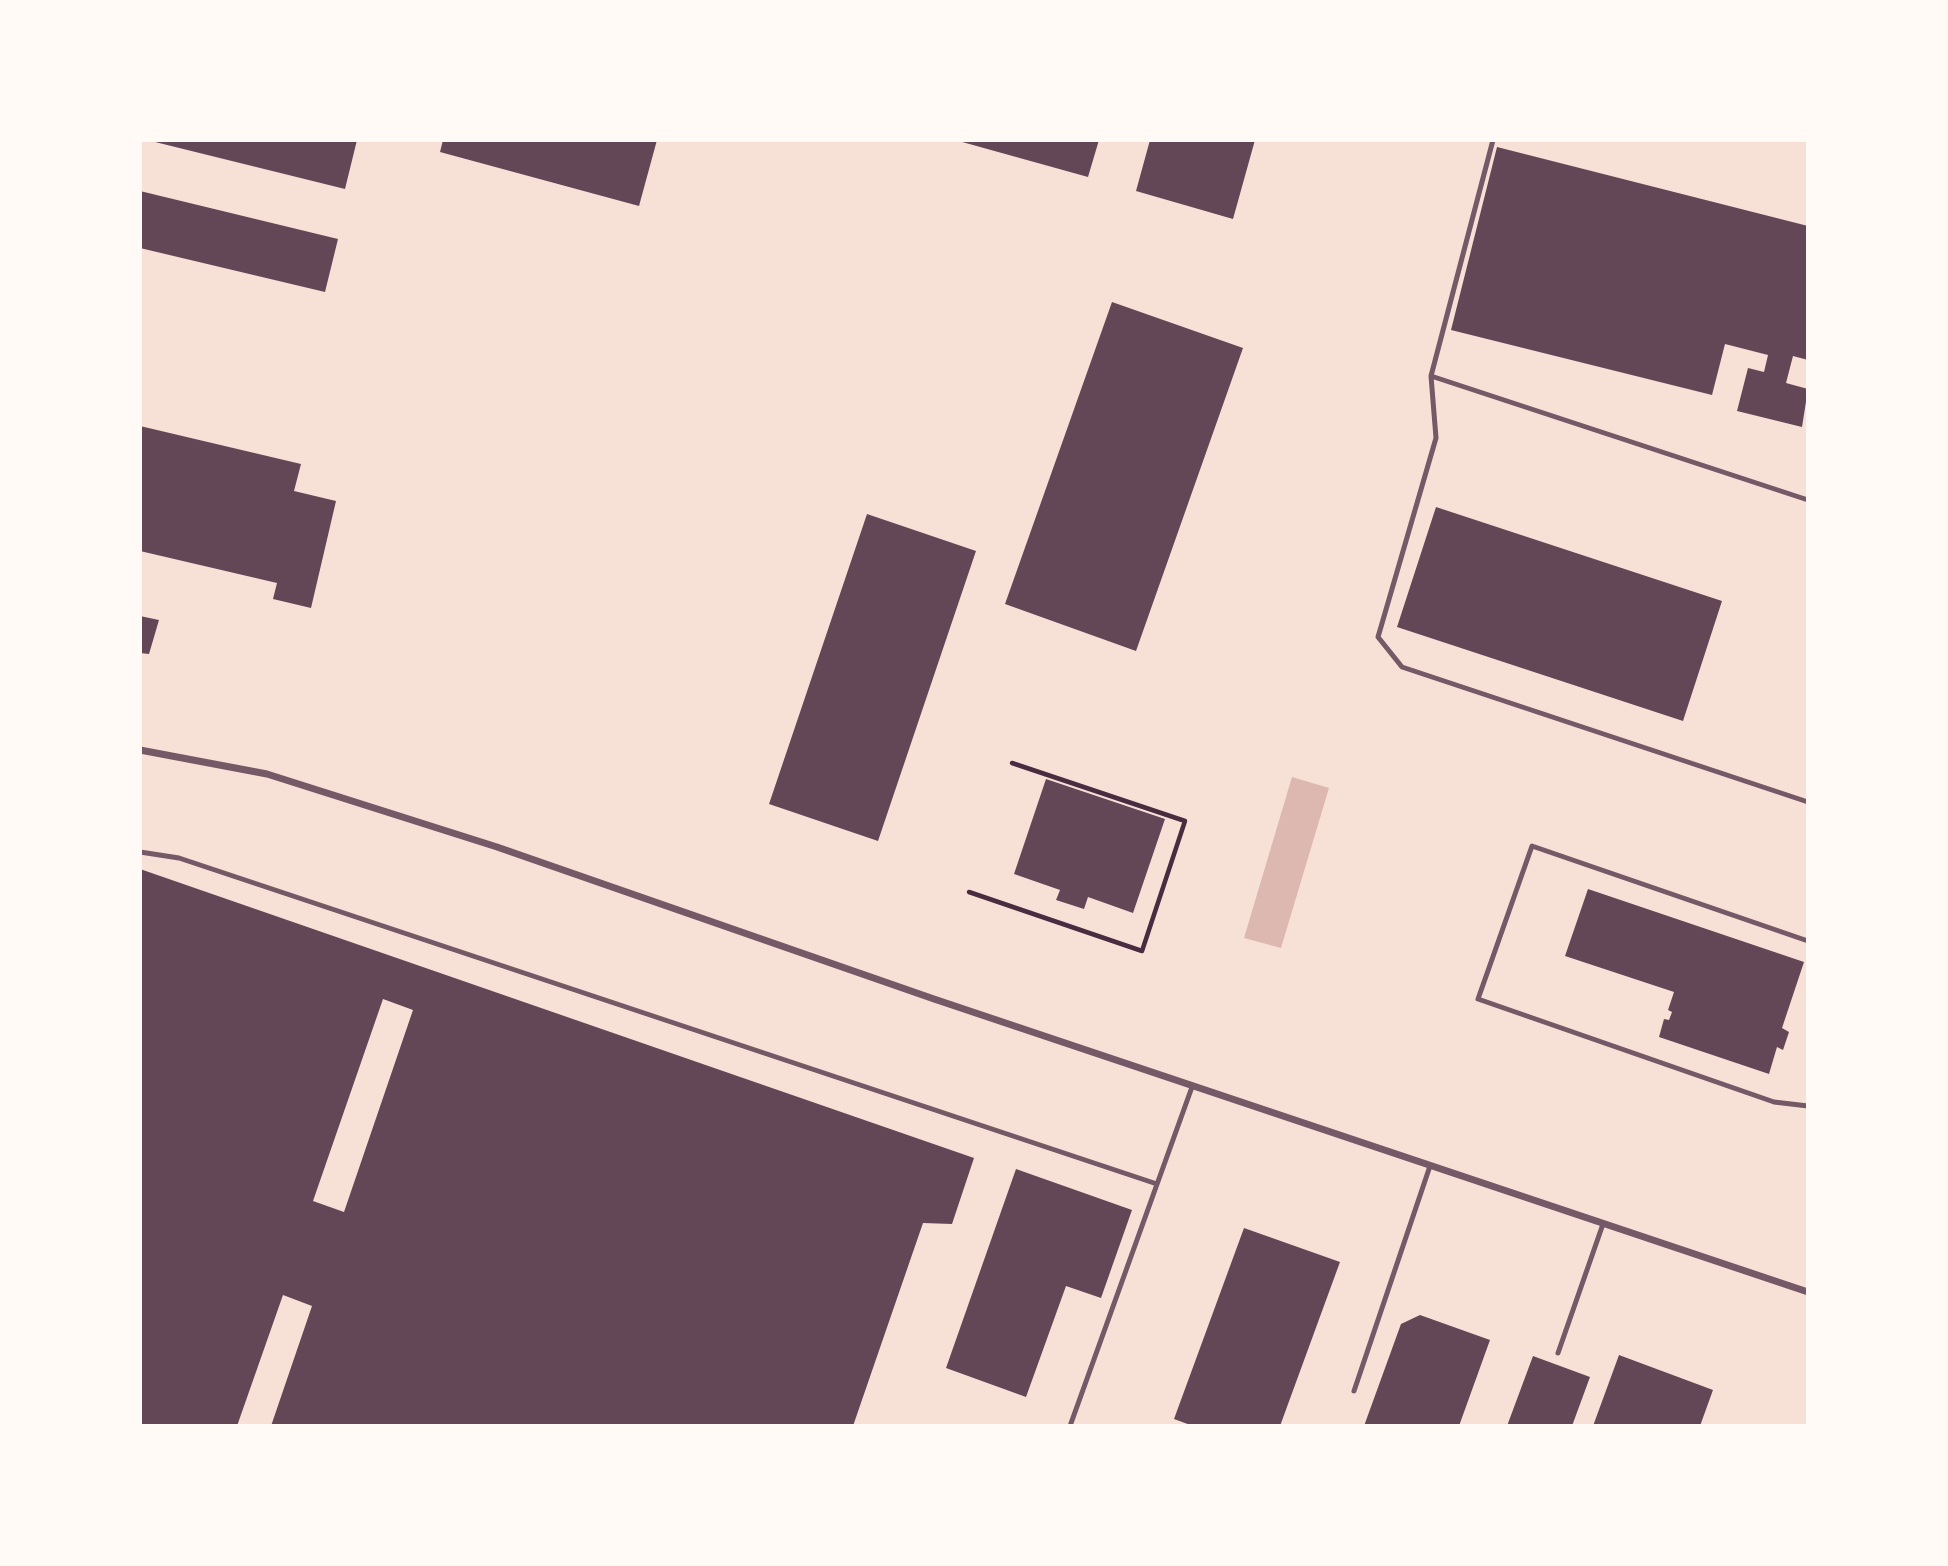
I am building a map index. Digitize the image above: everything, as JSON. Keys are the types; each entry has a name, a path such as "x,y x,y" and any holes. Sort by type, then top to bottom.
{"street":[{"path":"140,750 267,774 472,839 1192,1087 1808,1292"}],"lane":[{"path":"1493,140 1431,376 1436,438 1378,637 1402,667 1808,802"},
{"path":"1431,376 1808,500"},
{"path":"1808,941 1532,846 1478,999 1774,1102 1808,1106"},
{"path":"140,852 203,866 1157,1184"},
{"path":"1070,1426 1192,1087"},
{"path":"1354,1391 1430,1166"},
{"path":"1558,1353 1603,1224"}],"path":[{"path":"969,892 1142,951 1185,821 1012,763"}],"shaded area":[{"path":"1292,777 1329,788 1281,948 1244,938"}],"building":[{"path":"147,140 357,140 345,189"},
{"path":"443,140 657,140 639,206 440,152"},
{"path":"955,140 1099,140 1088,177"},
{"path":"1150,140 1255,140 1233,219 1136,191"},
{"path":"1497,147 1808,226 1808,360 1793,356 1786,383 1808,389 1802,427 1737,411 1748,368 1764,372 1768,355 1725,344 1712,395 1451,330"},
{"path":"140,191 338,239 325,292 140,248"},
{"path":"1112,302 1243,348 1136,651 1005,604"},
{"path":"140,426 301,464 294,491 336,501 311,608 273,599 277,583 140,551"},
{"path":"1436,507 1722,601 1683,721 1397,627"},
{"path":"867,514 976,551 878,841 769,804"},
{"path":"140,616 159,620 149,654 140,653"},
{"path":"1046,779 1165,819 1133,913 1088,897 1084,909 1056,900 1060,890 1014,874"},
{"path":"140,869 974,1158 952,1224 923,1223 853,1426 271,1426 312,1306 283,1295 237,1426 140,1426","holes":["383,999 413,1010 344,1212 313,1201"]},
{"path":"1588,889 1804,962 1782,1028 1789,1032 1783,1050 1777,1047 1769,1074 1659,1037 1664,1019 1669,1020 1672,1012 1668,1010 1674,992 1565,956"},
{"path":"1016,1169 1132,1210 1101,1298 1066,1286 1026,1397 946,1368"},
{"path":"1244,1228 1340,1262 1280,1426 1193,1426 1174,1419"},
{"path":"1420,1315 1490,1340 1459,1426 1364,1426 1401,1324"},
{"path":"1619,1355 1713,1390 1700,1426 1593,1426"},
{"path":"1533,1356 1590,1377 1572,1426 1507,1426"}]}
